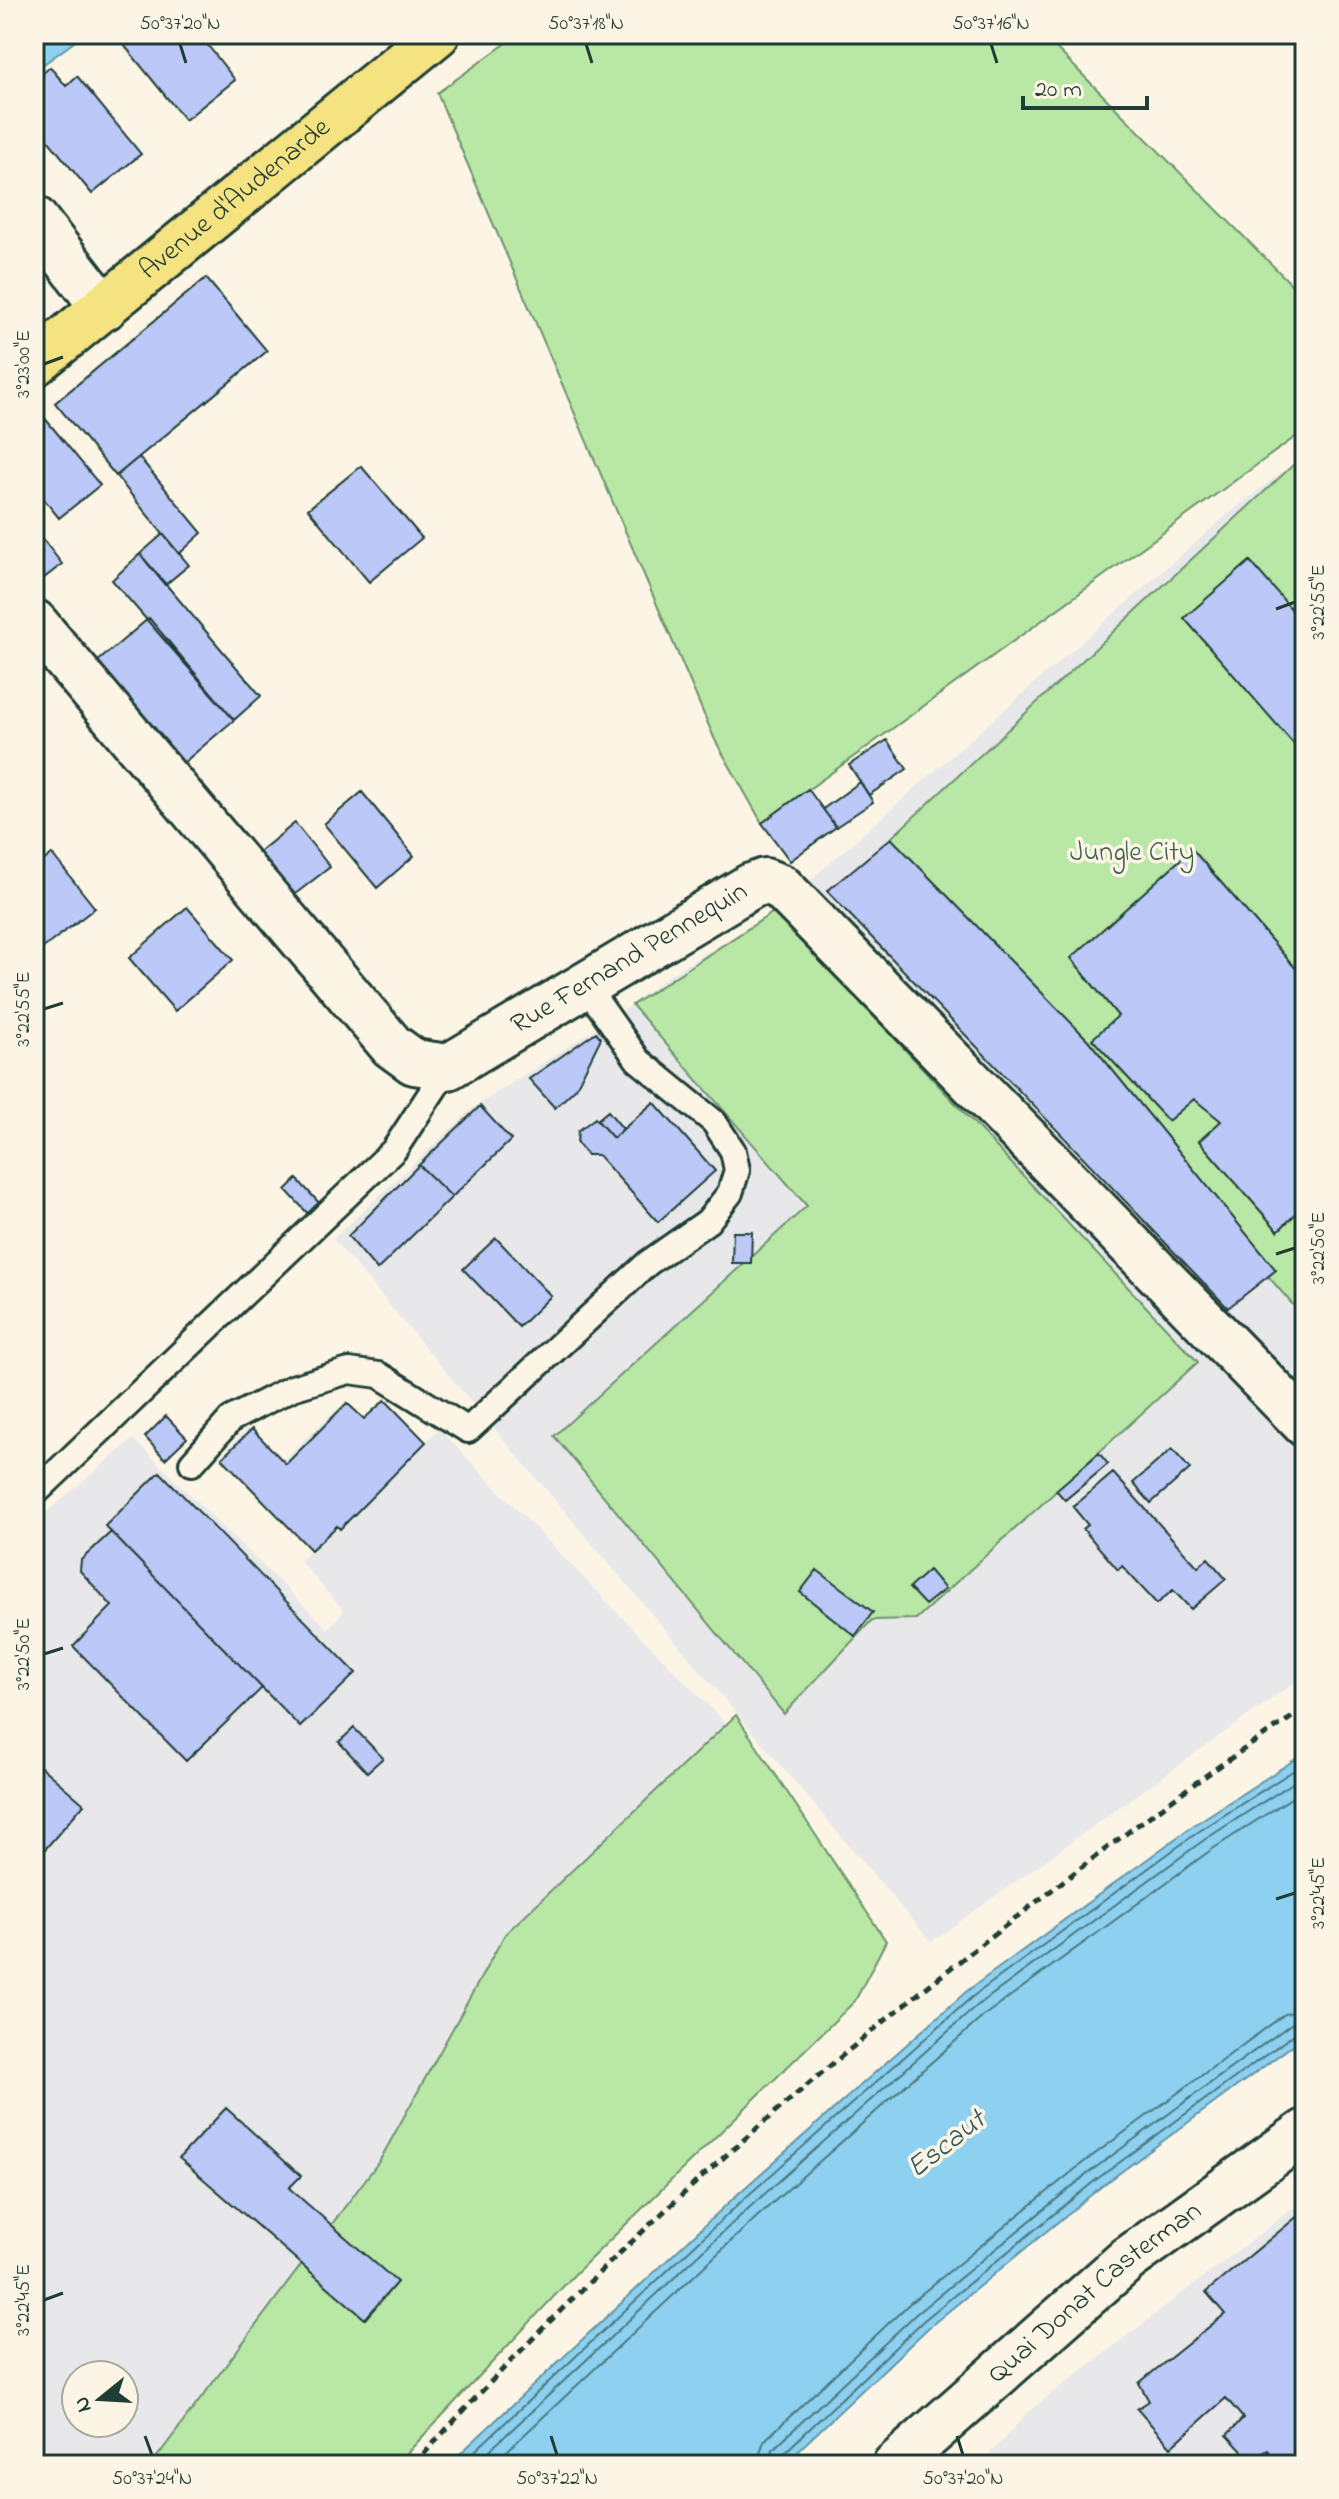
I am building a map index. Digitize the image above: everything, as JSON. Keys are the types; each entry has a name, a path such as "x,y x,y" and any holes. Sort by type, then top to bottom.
{"main road":[{"name":"Avenue d'Audenarde","path":"34,364 437,34"}],"street":[{"path":"34,218 104,308"},
{"path":"34,622 392,1046 414,1062 448,1067"},
{"name":"Rue Fernand Pennequin","path":"448,1067 751,886 765,881 781,887 1305,1424"},
{"name":"Quai Donat Casterman","path":"895,2465 1128,2259 1305,2132"}],"lane":[{"path":"192,1463 231,1419 292,1388 349,1371 379,1375 461,1437 648,1263 708,1221 730,1193 737,1170 733,1151 714,1122 638,1060 585,985"},
{"path":"34,1494 394,1150 448,1067"}],"path":[{"path":"414,2465 575,2296 746,2135 937,1977 1106,1848 1305,1709"}],"shaded area":[{"path":"1305,454 1305,1675 931,1942 333,1239 473,1108 632,1005 669,975 775,911 1222,519"},
{"path":"347,1400 364,1419 383,1402 423,1444 439,1429 726,1724 505,1934 380,2160 151,2465 34,2465 34,1523 133,1439 328,1629 344,1611 300,1561 312,1549 220,1457 250,1426 283,1460"},
{"path":"1305,2199 1305,2465 980,2465 1029,2411"}],"green space":[{"path":"519,34 1042,34 1305,298 1305,430 762,823 715,740 437,93"},
{"name":"Jungle City","path":"1305,454 1305,1319 891,838"},
{"path":"775,911 1198,1362 916,1619 872,1620 784,1714 554,1436 807,1206 632,1005"},
{"path":"736,1715 886,1941 855,2001 576,2273 396,2465 151,2465 380,2160 505,1934"}],"water":[{"path":"34,34 85,34 44,64 34,52"},
{"name":"Escaut","path":"1305,1753 1305,2036 1102,2186 928,2328 783,2465 448,2465 739,2193 967,1991 1194,1825"}],"building":[{"path":"115,34 199,34 235,80 185,120"},
{"path":"50,67 66,86 77,76 141,154 92,194 34,123 34,81"},
{"path":"206,278 267,351 116,476 55,403"},
{"path":"43,416 100,485 59,518 34,487 34,424"},
{"path":"139,457 202,533 179,554 116,476"},
{"path":"361,466 422,538 369,582 308,509"},
{"path":"34,528 62,564 34,586"},
{"path":"163,534 189,565 165,585 140,554"},
{"path":"140,554 261,696 234,720 112,580"},
{"path":"1250,561 1305,625 1305,757 1184,618"},
{"path":"149,618 234,720 182,764 97,662"},
{"path":"887,740 907,769 869,795 849,765"},
{"path":"860,782 873,802 836,827 823,809"},
{"path":"808,789 836,827 790,861 762,823"},
{"path":"362,792 414,856 377,888 324,824"},
{"path":"295,823 330,867 294,895 258,853"},
{"path":"891,838 1088,1040 1276,1270 1228,1308 827,891"},
{"path":"1192,849 1305,979 1305,1205 1278,1231 1199,1141 1221,1121 1194,1099 1168,1121 1092,1039 1118,1016 1071,958"},
{"path":"52,854 95,908 34,955 34,868"},
{"path":"187,907 233,960 175,1011 129,958"},
{"path":"596,1032 601,1038 576,1088 555,1108 529,1079"},
{"path":"654,1102 715,1171 658,1222 598,1155 587,1155 577,1143 578,1131 595,1118 613,1138"},
{"path":"480,1106 511,1140 452,1197 419,1165"},
{"path":"608,1111 623,1129 613,1138 597,1120"},
{"path":"419,1165 452,1197 377,1270 348,1236"},
{"path":"297,1179 322,1206 311,1217 286,1190"},
{"path":"733,1232 752,1232 751,1263 732,1263"},
{"path":"496,1238 551,1296 519,1327 463,1269"},
{"path":"385,1400 426,1442 340,1529 337,1526 311,1550 222,1458 252,1429 286,1464 347,1403 364,1419"},
{"path":"166,1416 187,1438 165,1459 145,1437"},
{"path":"1172,1449 1190,1469 1151,1503 1133,1483"},
{"path":"1099,1453 1108,1464 1065,1500 1056,1490"},
{"path":"160,1472 356,1673 300,1727 105,1526"},
{"path":"1113,1473 1198,1567 1208,1558 1226,1579 1191,1609 1173,1590 1157,1604 1122,1566 1118,1570 1083,1529 1088,1525 1073,1507"},
{"path":"111,1532 262,1688 186,1761 73,1646 112,1606 80,1571 81,1560"},
{"path":"817,1570 873,1612 855,1636 800,1592"},
{"path":"929,1570 945,1589 925,1605 909,1588"},
{"path":"354,1728 383,1758 367,1772 339,1742"},
{"path":"34,1761 84,1804 34,1862"},
{"path":"226,2108 301,2176 289,2188 397,2282 365,2319 179,2158"},
{"path":"1305,2210 1305,2465 1280,2465 1268,2450 1250,2460 1227,2435 1243,2418 1226,2398 1171,2447 1137,2409 1149,2401 1139,2383 1225,2314 1206,2292"}]}
